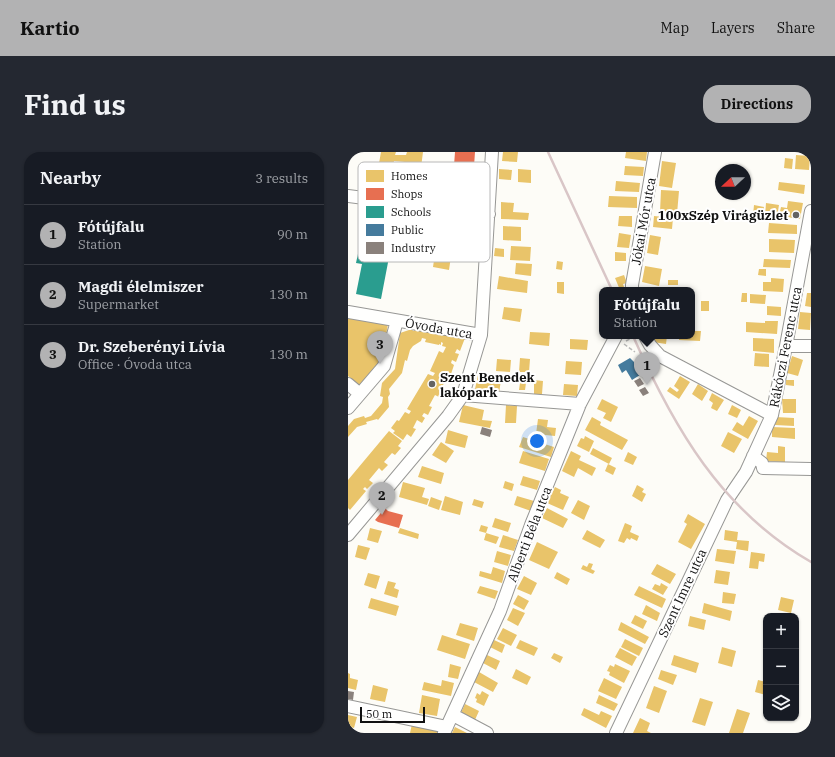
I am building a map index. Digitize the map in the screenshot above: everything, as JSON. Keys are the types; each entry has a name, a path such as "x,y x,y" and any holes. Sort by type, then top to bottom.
{"street":[{"path":"490,193 492,152"},
{"name":"Jókai Mór utca","path":"632,287 655,152"},
{"path":"348,196 358,197"},
{"name":"Rákóczi Ferenc utca","path":"753,456 772,415 811,212"},
{"path":"348,535 352,522 448,416 463,395 481,335 486,262"},
{"name":"Óvoda utca","path":"348,312 481,335"},
{"name":"Óvoda utca","path":"348,408 384,366 397,321"},
{"path":"647,339 660,356 772,415"},
{"name":"Alberti Béla utca","path":"446,730 500,611 531,525 580,404 618,340"},
{"path":"786,346 811,346"},
{"path":"348,384 360,394"},
{"path":"463,395 580,404"},
{"path":"753,456 762,463 763,468"},
{"name":"Szent Imre utca","path":"616,733 727,500 746,472 753,456"},
{"path":"746,472 758,472 763,468 811,469"},
{"path":"348,706 446,730"},
{"path":"453,715 487,733"}],"path":[{"path":"618,340 628,339"},
{"path":"618,340 635,352"}],"building: Homes":[{"path":"381,152 396,152 395,155 406,155 407,152 423,152 422,162 379,162"},
{"path":"503,152 518,152 517,162 502,161"},
{"path":"626,152 647,152 646,161 625,158"},
{"path":"796,155 810,156 809,170 795,169"},
{"path":"785,158 793,159 792,169 784,168"},
{"path":"662,161 676,163 672,188 659,186"},
{"path":"625,166 644,167 643,176 624,175"},
{"path":"499,169 512,170 511,180 499,179"},
{"path":"518,169 531,170 531,183 518,182"},
{"path":"616,181 640,183 639,192 615,191"},
{"path":"779,182 805,185 804,194 778,190"},
{"path":"661,190 679,191 677,214 660,212"},
{"path":"609,196 637,197 637,208 608,207"},
{"path":"788,201 803,203 800,219 779,216 781,207 787,208"},
{"path":"501,202 514,203 513,212 529,213 528,220 501,219"},
{"path":"766,203 779,205 777,217 765,216"},
{"path":"754,205 764,207 762,217 753,215"},
{"path":"619,216 632,216 632,227 618,226"},
{"path":"654,216 673,218 672,229 653,227"},
{"path":"769,223 797,225 797,234 768,233"},
{"path":"503,226 521,227 521,241 503,240"},
{"path":"619,233 631,235 629,248 617,247"},
{"path":"650,235 661,237 658,255 647,253"},
{"path":"769,239 795,240 794,253 769,252"},
{"path":"511,246 531,247 530,261 510,260"},
{"path":"495,248 504,249 504,257 494,256"},
{"path":"615,252 626,253 626,261 615,261"},
{"path":"764,259 791,260 790,268 763,267"},
{"path":"557,261 563,262 562,270 556,269"},
{"path":"434,262 450,262 449,270 433,267"},
{"path":"516,263 532,264 531,276 515,274"},
{"path":"645,266 662,269 659,286 642,282"},
{"path":"759,269 766,269 766,276 758,275"},
{"path":"624,275 627,283 623,284 624,287 619,287 615,278"},
{"path":"499,276 528,281 527,293 497,289"},
{"path":"771,278 784,279 783,292 763,291 763,282 771,282"},
{"path":"668,280 678,280 678,285 668,285"},
{"path":"557,282 564,282 564,294 557,293"},
{"path":"742,293 747,293 747,302 741,302"},
{"path":"807,293 811,293 811,307 805,306"},
{"path":"750,294 766,295 765,304 750,303"},
{"path":"701,301 709,301 709,311 701,311"},
{"path":"767,306 781,307 781,316 767,315"},
{"path":"504,307 522,309 520,322 502,319"},
{"path":"800,312 811,313 810,330 798,329"},
{"path":"348,316 388,324 381,364 361,387 348,376"},
{"path":"765,321 778,321 777,334 746,332 746,322 765,323"},
{"name":"Szent Benedek lakópark","path":"412,329 413,331 418,329 465,338 460,351 457,349 455,353 459,354 456,362 452,360 451,363 454,365 451,374 448,372 447,376 449,377 447,382 444,381 443,386 441,385 441,388 443,389 439,397 435,395 429,406 432,407 428,415 424,413 422,416 425,418 422,423 417,420 413,428 416,429 411,437 407,434 403,440 393,433 395,431 391,428 397,420 399,421 405,412 409,414 411,411 407,409 428,374 433,376 435,373 430,371 439,351 443,353 446,347 442,346 443,343 441,342 441,345 439,345 425,342 426,339 422,338 421,341 410,350 407,361 405,360 402,373 389,389 389,407 378,420 366,422 367,424 357,427 348,437 348,426 354,419 364,416 365,418 371,416 382,403 383,397 380,396 382,383 395,369 400,333"},
{"path":"695,331 701,331 700,341 679,340 695,339"},
{"path":"530,332 550,333 549,346 529,344"},
{"path":"753,338 774,339 774,353 753,351"},
{"path":"570,339 588,340 587,350 570,349"},
{"path":"654,339 667,339 666,344 653,342"},
{"path":"755,353 769,354 769,367 754,366"},
{"path":"792,356 803,360 798,376 787,373"},
{"path":"520,358 530,359 529,372 519,372"},
{"path":"497,359 511,360 510,372 496,371"},
{"path":"566,361 582,362 581,375 565,374"},
{"path":"514,374 520,374 520,383 514,382"},
{"path":"478,375 501,380 499,393 475,389"},
{"path":"680,376 690,382 679,399 667,391 670,387 677,392 679,390 674,386"},
{"path":"534,380 543,381 542,394 534,394"},
{"path":"786,380 794,380 794,386 786,385"},
{"path":"520,383 526,383 525,390 519,390"},
{"path":"564,384 578,385 577,396 563,395"},
{"path":"698,384 708,391 702,401 692,394"},
{"path":"712,393 724,400 717,411 711,408 713,403 709,400"},
{"path":"602,399 618,407 611,422 603,418 606,413 597,409"},
{"path":"782,399 796,399 796,413 783,413"},
{"path":"463,405 484,410 482,420 492,421 490,428 459,422"},
{"path":"506,405 517,406 516,423 505,423"},
{"path":"732,405 741,410 737,418 728,414"},
{"path":"749,416 758,421 748,439 732,430 737,422 743,426"},
{"path":"592,417 601,422 600,425 628,440 622,450 585,430"},
{"path":"776,417 794,418 794,426 775,425"},
{"path":"538,419 548,420 547,427 556,428 555,436 536,434"},
{"path":"772,427 795,428 795,439 772,437"},
{"path":"448,430 468,436 465,448 445,443"},
{"path":"389,431 402,441 398,446 401,448 395,455 392,453 384,462 388,465 382,471 379,468 369,480 373,483 367,489 365,487 363,489 366,491 350,510 348,508 348,480"},
{"path":"728,432 742,439 734,453 721,446"},
{"path":"585,436 594,441 589,452 577,446 581,438 584,439"},
{"path":"523,437 554,447 551,457 519,447"},
{"path":"441,442 454,451 446,463 432,455"},
{"path":"778,446 785,447 785,462 766,461 767,452 778,453"},
{"path":"593,448 612,458 609,464 590,454"},
{"path":"523,451 549,459 545,471 519,463"},
{"path":"571,451 581,456 579,460 596,468 592,476 578,468 574,477 562,471"},
{"path":"628,452 637,457 633,465 624,461"},
{"path":"608,464 616,468 613,475 605,471"},
{"path":"422,466 444,473 441,484 418,477"},
{"path":"523,476 540,481 537,490 520,485"},
{"path":"505,481 514,484 512,491 503,488"},
{"path":"403,482 425,488 422,497 429,499 427,505 399,497"},
{"path":"637,485 644,489 642,492 646,494 642,502 632,496"},
{"path":"555,487 561,490 560,493 569,497 563,510 547,503"},
{"path":"445,496 463,502 460,515 441,510"},
{"path":"517,496 534,501 531,511 514,505"},
{"path":"431,497 442,501 439,510 428,506"},
{"path":"474,499 484,502 482,508 472,505"},
{"path":"578,500 590,506 584,520 571,513"},
{"path":"547,508 568,519 563,528 542,518"},
{"path":"688,514 705,524 691,549 678,542 687,524 684,522"},
{"path":"495,518 511,523 508,532 492,527"},
{"path":"625,523 632,526 630,532 639,536 637,541 627,538 624,543 618,541"},
{"path":"481,525 488,527 486,533 479,531"},
{"path":"370,528 382,531 378,543 367,540"},
{"path":"400,528 419,534 418,539 398,533"},
{"path":"587,530 605,540 600,548 582,539"},
{"path":"725,530 738,532 737,540 749,541 748,551 736,549 737,542 724,540"},
{"path":"486,533 499,537 496,544 484,540"},
{"path":"503,535 518,540 514,551 499,547"},
{"path":"537,542 558,552 549,569 529,560"},
{"path":"358,545 370,548 366,560 355,557"},
{"path":"717,549 736,551 734,564 715,561"},
{"path":"497,551 511,555 508,566 494,562"},
{"path":"751,552 765,554 764,562 759,561 758,569 749,568"},
{"path":"589,563 593,564 591,569 595,571 593,574 581,569 583,565 587,567"},
{"path":"657,564 676,574 670,584 651,574"},
{"path":"493,567 505,571 502,583 479,576 480,571 491,574"},
{"path":"716,570 730,572 728,585 714,583"},
{"path":"557,572 570,579 567,585 554,578"},
{"path":"368,573 380,576 376,589 364,585"},
{"path":"524,576 537,583 531,595 517,589"},
{"path":"388,581 396,583 394,588 399,590 397,598 384,594"},
{"path":"661,583 668,587 663,595 652,589 655,584 660,586"},
{"path":"480,586 498,591 495,599 477,593"},
{"path":"639,586 666,599 662,608 634,595"},
{"path":"723,592 736,594 734,604 722,603"},
{"path":"518,595 529,601 524,610 513,604"},
{"path":"781,597 794,600 791,613 778,610"},
{"path":"371,598 399,606 396,616 368,608"},
{"path":"704,603 732,611 730,621 702,613"},
{"path":"646,605 660,613 657,621 642,614"},
{"path":"513,608 525,613 518,626 507,620"},
{"path":"635,615 647,621 643,629 631,623"},
{"path":"690,616 706,620 704,630 688,626"},
{"path":"621,622 649,637 645,644 618,630"},
{"path":"460,623 478,628 474,641 456,635"},
{"path":"503,628 517,635 511,646 497,639"},
{"path":"442,635 470,644 465,659 437,650"},
{"path":"625,639 643,648 639,656 621,647"},
{"path":"494,640 505,645 502,653 490,647"},
{"path":"520,640 538,648 534,656 516,648"},
{"path":"722,647 736,651 732,667 718,663"},
{"path":"620,648 637,657 632,666 615,657"},
{"path":"554,653 563,657 560,663 551,658"},
{"path":"487,655 500,661 496,670 483,663"},
{"path":"674,655 699,663 696,673 671,665"},
{"path":"450,664 461,667 458,679 448,677"},
{"path":"615,664 630,671 624,683 609,675 610,672 607,671 610,665 614,667"},
{"path":"516,669 531,677 527,685 512,678"},
{"path":"661,670 677,675 673,685 658,679"},
{"path":"479,672 498,683 493,692 474,682"},
{"path":"348,673 350,674 350,678 358,680 356,690 348,688"},
{"path":"604,678 622,687 616,699 598,691"},
{"path":"442,680 454,683 451,696 422,690 424,682 441,686"},
{"path":"758,680 763,681 763,694 755,692"},
{"path":"373,685 388,689 385,702 370,699"},
{"path":"654,686 667,691 659,713 646,708"},
{"path":"482,691 489,695 484,706 476,702 477,699 475,698 477,693 480,695"},
{"path":"422,695 440,699 437,716 419,713"},
{"path":"599,695 618,704 614,711 596,703"},
{"path":"700,698 713,702 705,726 692,722"},
{"path":"465,704 479,711 474,722 460,715"},
{"path":"584,708 599,715 601,711 612,716 606,728 581,715"},
{"path":"737,709 750,713 743,733 729,733"},
{"path":"348,715 357,717 354,728 348,726"},
{"path":"640,718 650,723 647,731 651,733 633,733"},
{"path":"412,724 438,729 437,733 410,733"},
{"path":"455,727 467,733 452,733"}],"building: Shops":[{"path":"455,152 475,152 474,162 454,162"},
{"path":"385,508 388,511 403,515 399,528 375,520"}],"building: Schools":[{"path":"358,254 358,262 388,262 381,299 356,294 362,264 356,263"}],"building: Public":[{"path":"630,358 634,362 634,366 640,375 632,380 626,370 622,373 618,365"}],"building: Industry":[{"path":"640,378 644,384 638,387 634,381"},
{"path":"645,387 649,393 643,396 639,390"},
{"path":"482,427 492,430 490,437 480,434"},
{"path":"348,691 354,692 353,700 348,699"}],"railway":[{"path":"548,152 611,287"},
{"path":"634,339 665,403 704,464 726,492 751,518 779,541 811,562"}],"place":[{"name":"100xSzép Virágüzlet","path":"796,215"},
{"name":"Dr. Szeberényi Lívia","path":"380,364"},
{"name":"Szent Benedek lakópark","path":"432,384"},
{"name":"Fótújfalu","path":"647,385"},
{"name":"Magdi élelmiszer","path":"382,515"}]}
